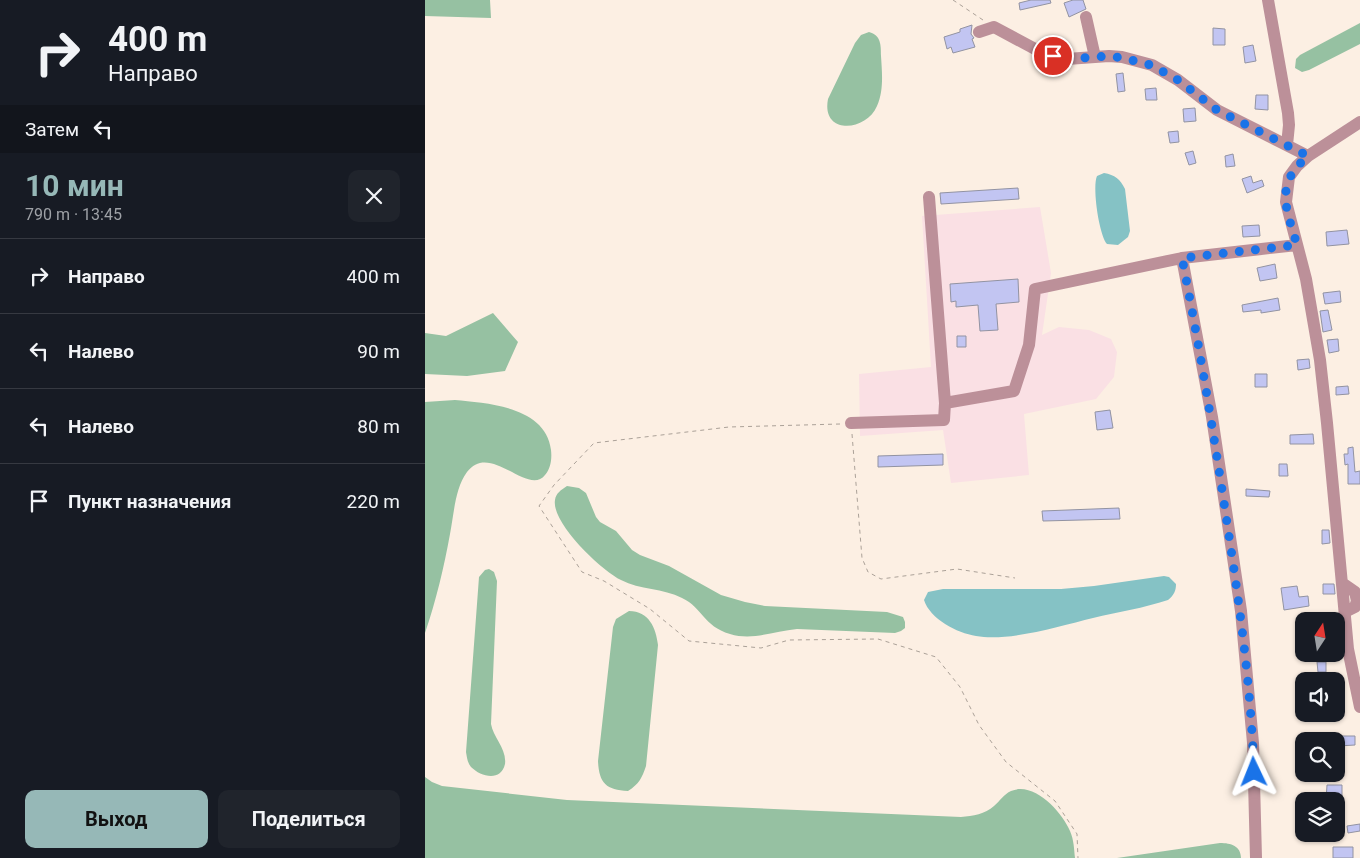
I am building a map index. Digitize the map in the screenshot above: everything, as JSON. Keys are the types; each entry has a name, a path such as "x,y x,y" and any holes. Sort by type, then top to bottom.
{"street":[{"path":"1268,0 1288,114 1289,131 1287,145"},
{"path":"1086,17 1095,57"},
{"path":"979,32 994,27 1037,50 1067,59 1095,57 1137,60 1158,68 1178,80 1217,110 1308,156"},
{"path":"1360,122 1308,156 1297,166 1289,177 1285,202 1306,279 1320,360 1348,649 1360,707"},
{"path":"851,423 943,420 945,403 929,197"},
{"path":"945,403 1014,391 1029,345 1035,289 1182,258 1297,245"},
{"path":"1182,258 1210,409 1241,611 1253,743 1256,858"}],"path":[{"path":"953,0 994,27"},
{"path":"1015,578 957,569 881,579 868,572 862,558 851,423 729,427 594,442 554,484 539,506 582,572 604,581 650,609 689,641 761,648 789,640 878,639 935,657 960,686 979,725 1006,762 1055,801 1077,834 1077,858"}],"shaded area":[{"path":"1040,207 1051,273 1042,335 1059,327 1089,330 1111,339 1117,352 1114,377 1096,399 1024,414 1029,475 951,483 943,430 860,436 859,374 931,367 922,216"}],"green space":[{"path":"425,0 490,0 491,18 425,16"},
{"path":"1360,23 1360,44 1309,70 1302,72 1295,68 1296,59 1300,55"},
{"path":"869,32 876,35 880,44 882,81 881,94 877,106 864,121 855,125 846,126 838,124 831,119 828,111 828,99 855,43 861,35"},
{"path":"493,313 518,342 505,371 467,376 425,374 425,333 446,336"},
{"path":"455,400 499,406 527,416 539,424 547,436 551,450 551,460 547,472 538,480 519,476 487,462 476,464 467,472 457,493 448,546 433,609 425,633 425,402"},
{"path":"567,486 579,488 586,493 600,522 616,531 632,550 669,566 721,595 765,606 887,612 903,617 905,628 895,633 797,629 747,636 739,636 721,631 708,622 695,607 682,598 667,592 636,586 621,580 591,557 569,533 556,510 556,495"},
{"path":"489,569 494,572 497,581 491,724 505,759 503,770 490,776 480,773 471,767 466,752 479,577 485,570"},
{"path":"629,611 646,617 653,627 658,645 646,766 640,780 628,791 614,789 605,784 600,775 598,761 613,627 616,619"},
{"path":"425,777 442,786 567,800 961,817 987,811 1011,791 1029,790 1046,800 1061,815 1071,834 1075,858 425,858"},
{"path":"1220,843 1235,846 1241,854 1241,858 1117,858"}],"water":[{"path":"1104,173 1117,178 1125,189 1130,231 1128,237 1118,245 1107,244 1099,221 1095,190 1097,176"},
{"path":"1164,576 1169,577 1176,584 1174,593 1168,600 1050,629 1004,637 976,636 961,632 938,619 927,607 924,600 928,592 943,589 1061,589"}],"building":[{"path":"1031,0 1050,0 1051,3 1020,10 1019,3"},
{"path":"1073,0 1083,0 1086,9 1069,17 1064,3"},
{"path":"972,25 971,34 974,38 972,39 975,47 953,53 951,47 947,49 944,37 960,32 960,29"},
{"path":"1213,28 1225,29 1225,45 1213,45"},
{"path":"1253,45 1256,61 1245,63 1243,47"},
{"path":"1123,73 1125,91 1118,92 1116,74"},
{"path":"1156,88 1157,100 1146,100 1145,89"},
{"path":"1256,95 1268,95 1268,110 1255,109"},
{"path":"1195,108 1196,121 1184,122 1183,109"},
{"path":"1178,131 1179,142 1170,143 1168,132"},
{"path":"1193,151 1196,163 1189,165 1185,153"},
{"path":"1233,154 1235,166 1226,167 1225,156"},
{"path":"1251,176 1253,183 1262,180 1264,186 1247,193 1242,179"},
{"path":"1018,188 1019,199 941,204 940,193"},
{"path":"1259,225 1260,236 1243,237 1242,226"},
{"path":"1347,230 1349,244 1327,246 1326,232"},
{"path":"1275,264 1277,278 1260,281 1257,268"},
{"path":"1018,279 1019,302 996,304 998,330 980,331 978,305 956,307 956,301 951,302 950,284"},
{"path":"1340,291 1341,302 1325,304 1323,293"},
{"path":"1278,298 1280,310 1261,313 1261,310 1243,312 1242,305"},
{"path":"1328,310 1332,330 1323,332 1320,311"},
{"path":"957,336 966,336 966,347 957,347"},
{"path":"1338,339 1339,351 1329,353 1327,340"},
{"path":"1309,359 1310,368 1298,370 1297,360"},
{"path":"1255,374 1267,374 1267,387 1255,387"},
{"path":"1348,386 1349,394 1336,395 1336,387"},
{"path":"1110,410 1113,428 1097,430 1095,412"},
{"path":"1313,434 1314,444 1290,444 1290,435"},
{"path":"1353,447 1355,472 1360,471 1360,484 1348,484 1348,464 1345,465 1344,454 1348,454 1348,448"},
{"path":"943,454 943,465 878,467 878,456"},
{"path":"1279,464 1287,464 1288,476 1279,476"},
{"path":"1246,489 1270,491 1269,497 1246,496"},
{"path":"1119,508 1120,519 1043,521 1042,511"},
{"path":"1322,530 1329,530 1330,543 1322,544"},
{"path":"1323,584 1334,584 1335,594 1323,594"},
{"path":"1297,586 1299,597 1308,596 1309,606 1284,610 1281,588"},
{"path":"1317,662 1326,662 1326,672 1318,672"},
{"path":"1345,736 1355,736 1355,745 1345,746"},
{"path":"1327,785 1342,785 1342,792 1327,792"},
{"path":"1360,824 1360,831 1348,833 1347,826"},
{"path":"1333,847 1353,847 1353,858 1333,858"}],"route":[{"path":"1053,56 1081,59 1109,56 1137,60 1164,70 1217,110 1308,156 1289,177 1286,190 1285,202 1297,245 1182,258 1206,385 1241,611 1250,702 1254,772"}]}
